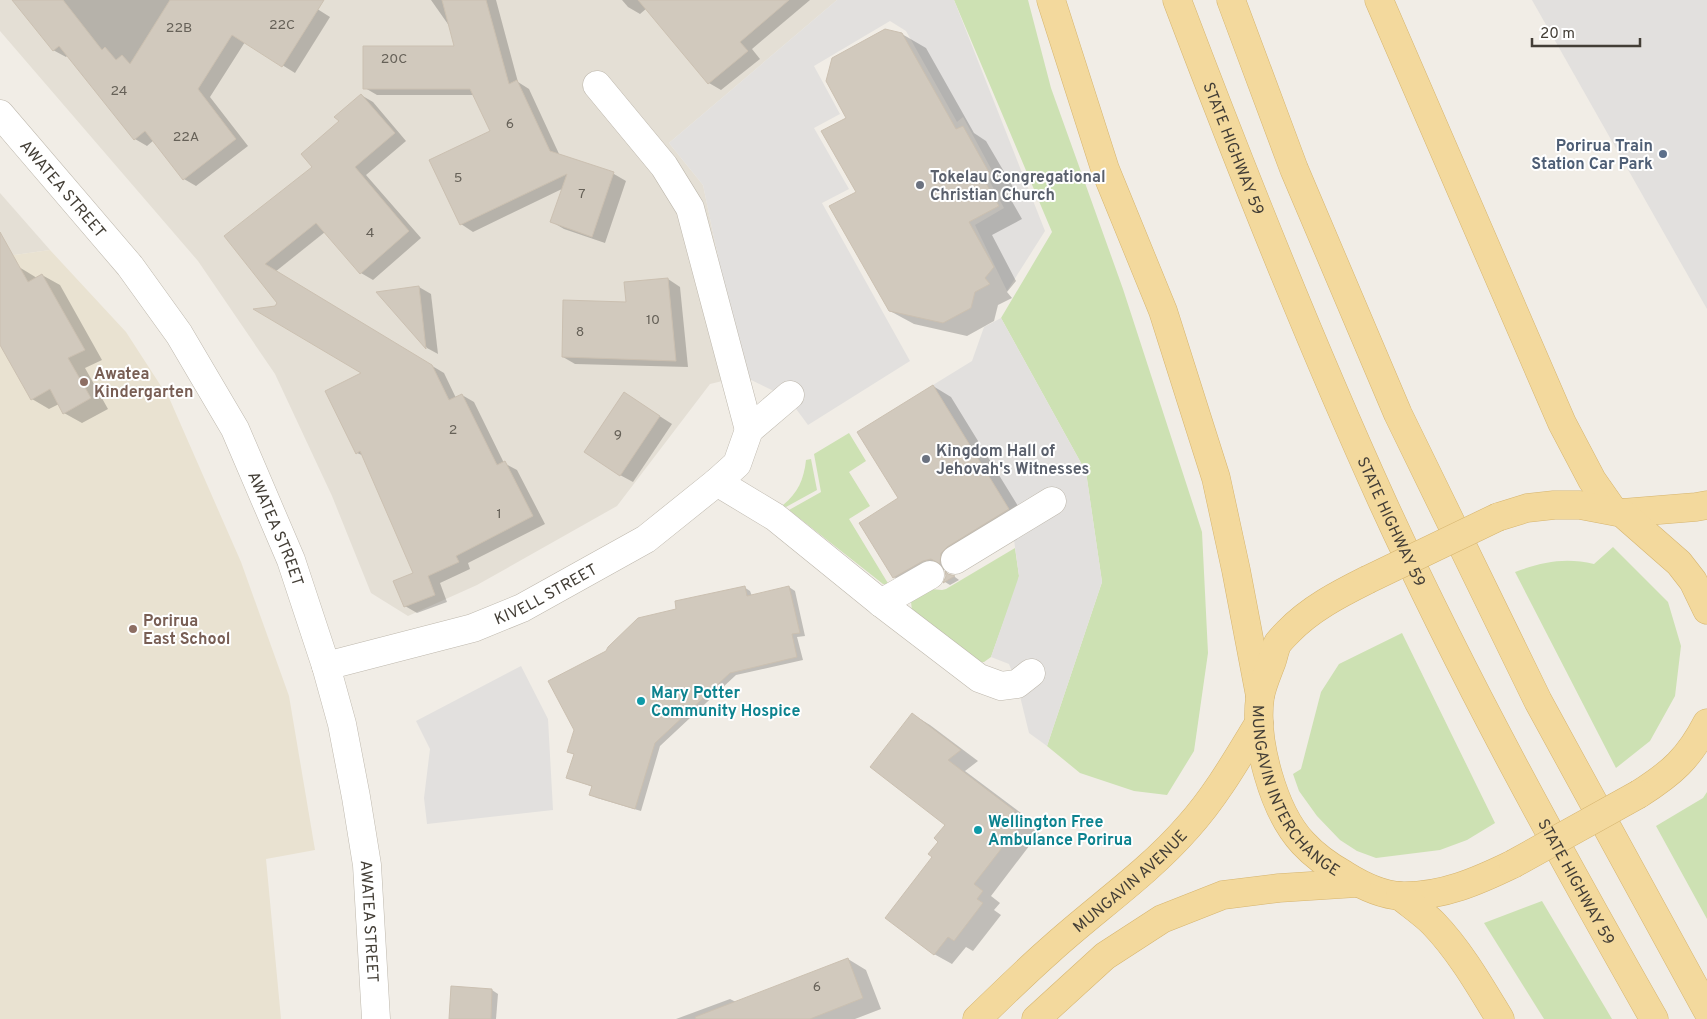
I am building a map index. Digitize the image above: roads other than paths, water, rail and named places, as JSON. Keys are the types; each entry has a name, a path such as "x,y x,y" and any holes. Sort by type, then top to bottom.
{"main road":[{"path":"1051,0 1105,169 1163,311 1216,478 1260,696"},
{"name":"STATE HIGHWAY 59","path":"1177,0 1297,307 1384,504 1479,701 1654,1019"},
{"path":"1231,0 1294,169 1398,414 1538,701 1707,1010"},
{"path":"1379,0 1562,423 1592,480 1617,512 1679,563 1693,581 1707,610"},
{"name":"MUNGAVIN INTERCHANGE","path":"1707,505 1617,512 1580,506 1554,505 1528,508 1498,517 1367,580 1319,607 1297,623 1278,643 1260,696 1259,723 1269,783 1281,812 1302,842 1322,862 1357,883 1380,892 1400,896 1426,895 1454,889 1484,878 1513,864 1639,794 1664,779 1684,760 1707,723"},
{"name":"MUNGAVIN AVENUE","path":"977,1019 1049,950 1142,874 1189,827 1216,790 1259,723"},
{"path":"1036,1019 1105,956 1162,918 1223,895 1279,888 1357,883"},
{"path":"1400,896 1432,922 1446,937 1500,1019"}],"street":[{"path":"598,85 664,166 690,208 749,430 790,395"},
{"name":"AWATEA STREET","path":"0,114 130,266 179,334 230,421 291,560 326,666 342,724 355,788 367,865 376,1019"},
{"name":"KIVELL STREET","path":"326,666 473,628 522,608 646,539 718,482 737,464 749,430"},
{"path":"718,482 775,517 881,603 979,678 1001,686 1017,684 1031,674"},
{"path":"955,560 1052,501"},
{"path":"881,603 930,575"}],"place":[{"name":"Porirua Train Station Car Park","path":"1663,154"},
{"name":"Tokelau Congregational Christian Church","path":"920,185"},
{"name":"Awatea Kindergarten","path":"84,382"},
{"name":"Kingdom Hall of Jehovah's Witnesses","path":"926,459"},
{"name":"Porirua East School","path":"133,629"},
{"name":"Mary Potter Community Hospice","path":"641,701"},
{"name":"Wellington Free Ambulance Porirua","path":"978,830"}]}
